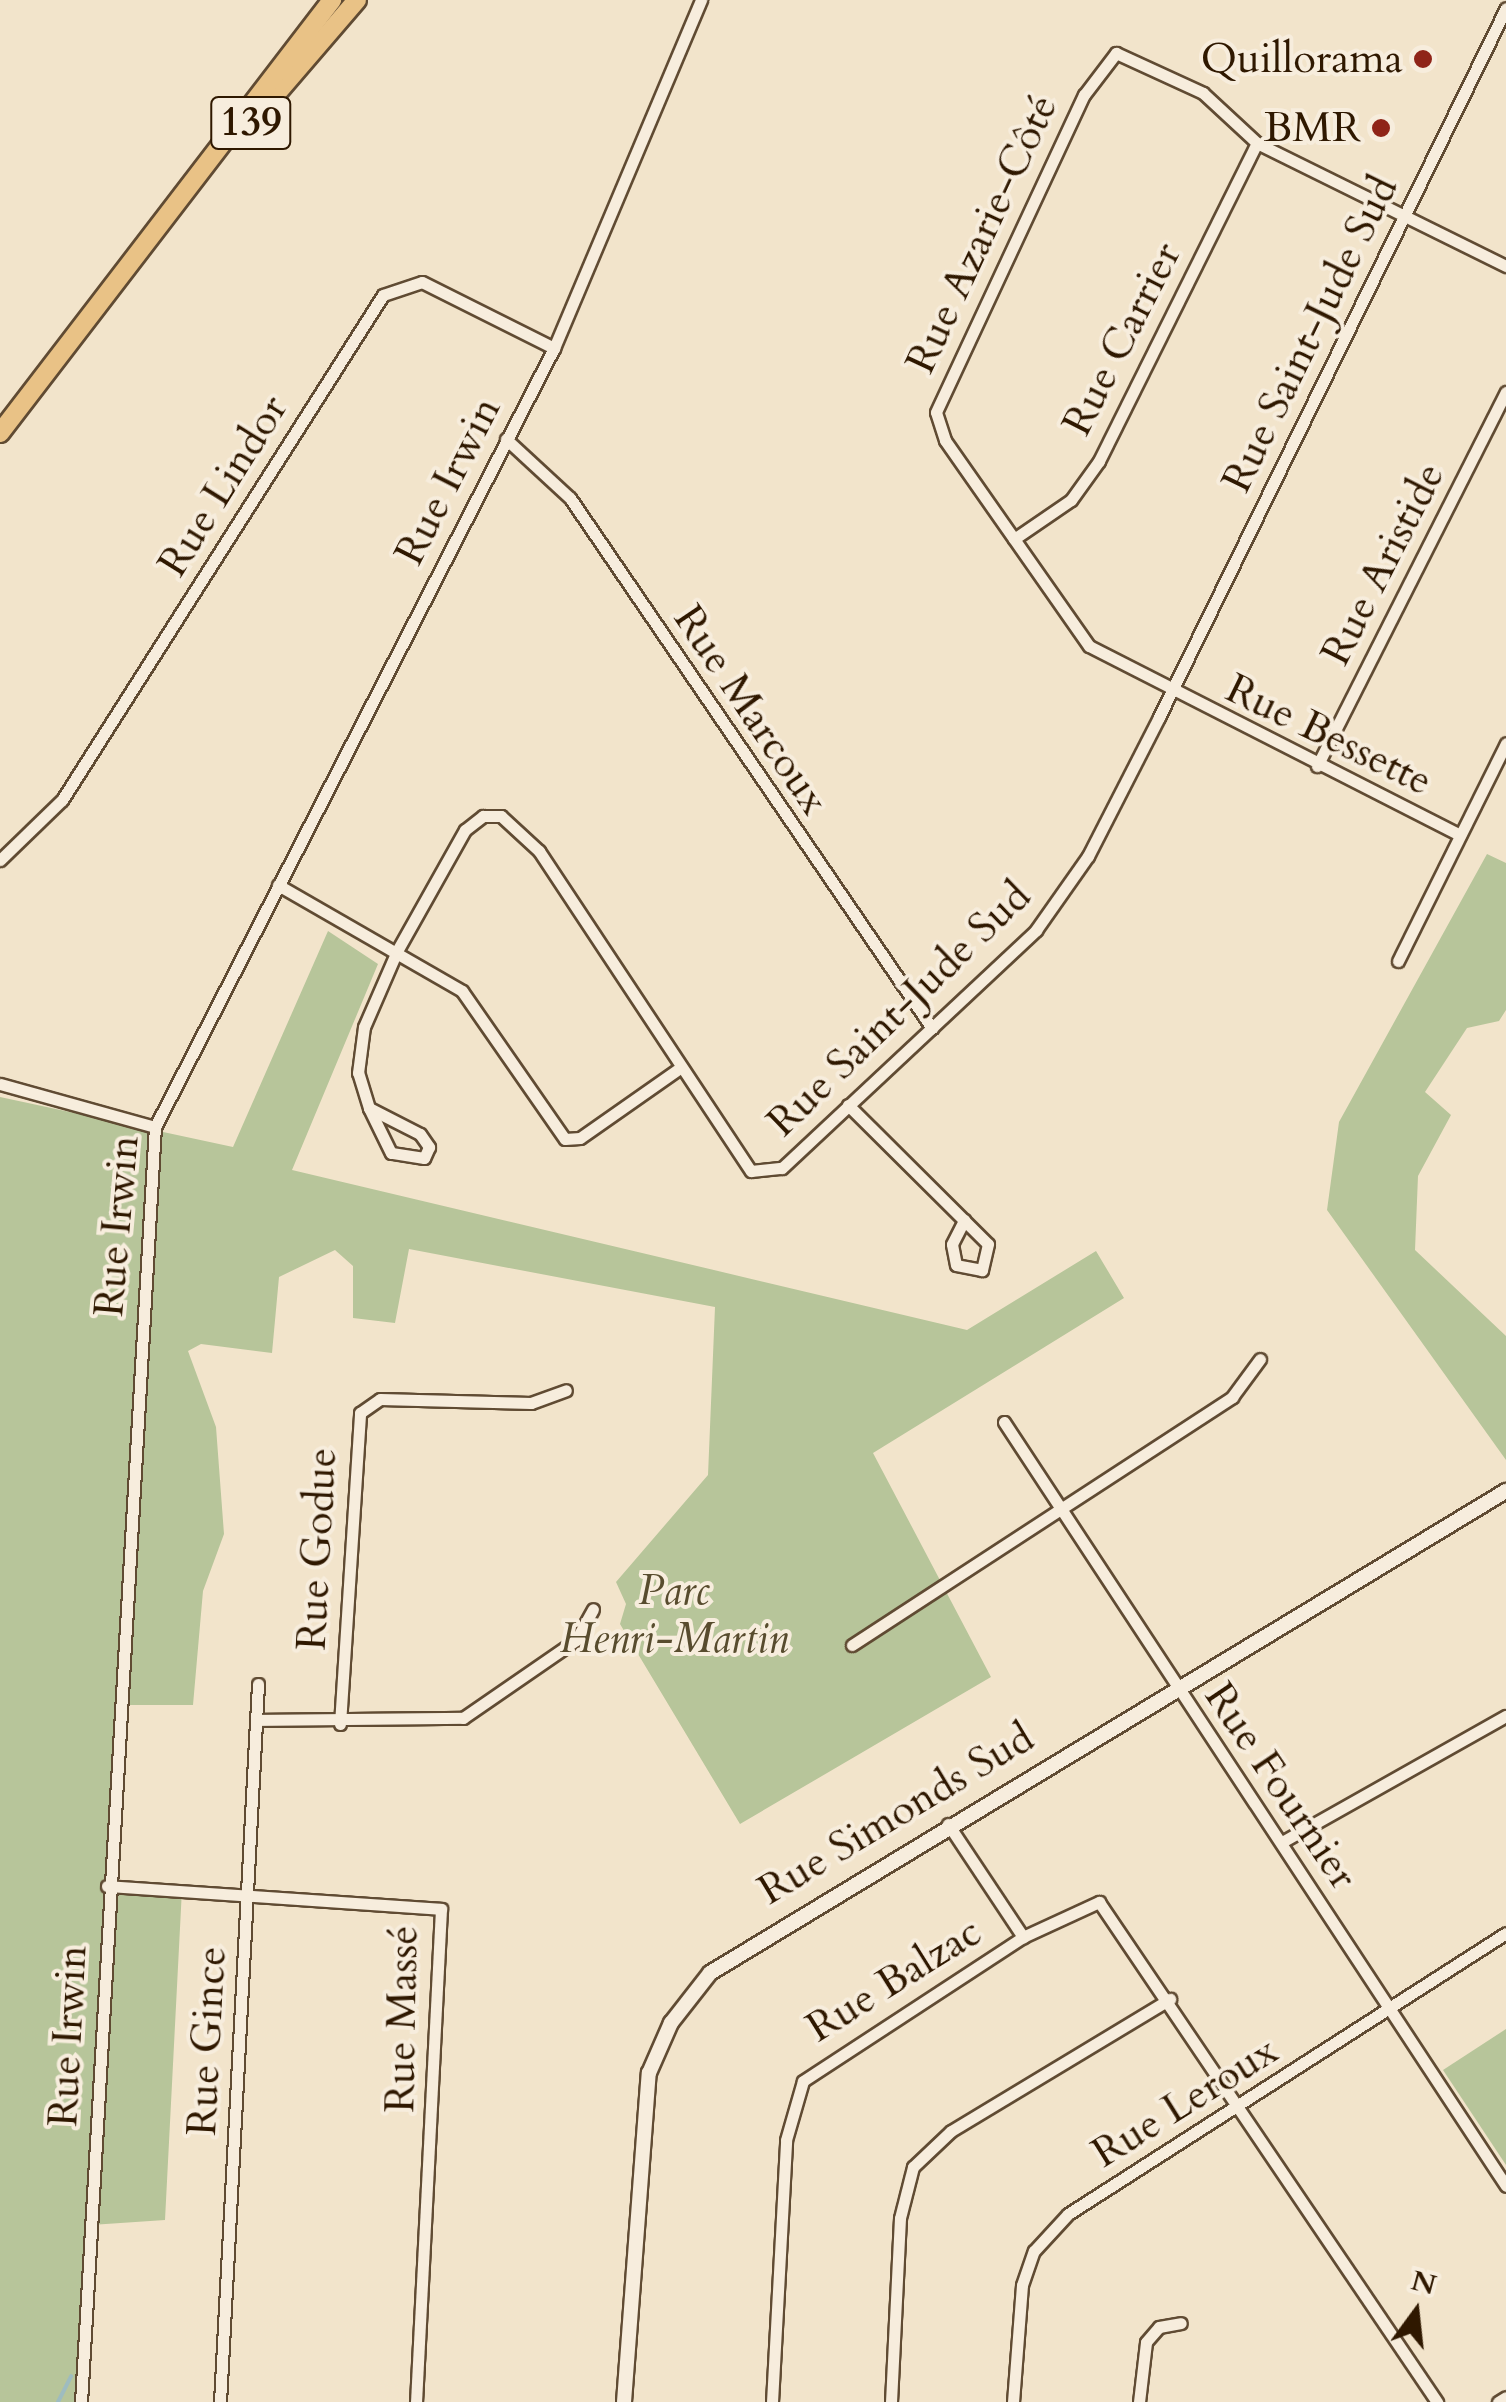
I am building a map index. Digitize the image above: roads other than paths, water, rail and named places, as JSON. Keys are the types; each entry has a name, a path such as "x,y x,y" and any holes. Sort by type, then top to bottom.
{"highway":[{"name":"139","path":"0,433 332,0"},
{"name":"139","path":"145,246 357,0"}],"street":[{"name":"Rue Irwin","path":"81,2402 107,1886 154,1127 554,348 702,0"},
{"name":"Rue Saint-Jude Sud","path":"369,1108 420,1134 429,1147 424,1158 391,1152 369,1108 358,1073 364,1028 397,950 465,830 502,816 539,851 677,1070 751,1171 782,1168 932,1028 1060,901 1171,693 1506,8"},
{"name":"Rue Azarie-Côté","path":"1171,693 1090,646 1014,538 936,412 1104,60 1134,58 1204,93 1257,143 1506,266"},
{"name":"Rue Carrier","path":"1014,538 1071,500 1098,460 1257,143"},
{"name":"Rue Lindor","path":"0,860 62,800 383,295 422,282 554,348"},
{"name":"Rue Aristide","path":"1317,766 1506,392"},
{"name":"Rue Marcoux","path":"506,439 570,498 932,1028"},
{"name":"Rue Bessette","path":"1171,693 1460,834"},
{"path":"1398,960 1506,743"},
{"path":"278,885 462,990 565,1139 580,1138 677,1070"},
{"path":"0,1084 154,1127"},
{"path":"848,1105 964,1220"},
{"path":"852,1645 1232,1397 1260,1359"},
{"name":"Rue Godue","path":"340,1724 360,1413 380,1399 531,1402 566,1390"},
{"name":"Rue Fournier","path":"1004,1422 1506,2186"},
{"name":"Rue Simonds Sud","path":"624,2402 640,2123 670,2023 730,1956 1506,1490"},
{"path":"256,1720 340,1724 463,1718 576,1640 593,1609"},
{"name":"Rue Gince","path":"220,2402 258,1684"},
{"path":"1282,1842 1506,1716"},
{"path":"948,1824 1023,1937"},
{"name":"Rue Massé","path":"107,1886 423,1902 444,1916 416,2402"},
{"name":"Rue Balzac","path":"772,2402 786,2140 803,2081 1023,1937 1099,1902 1170,1999"},
{"name":"Rue Leroux","path":"1014,2402 1022,2285 1034,2252 1068,2214 1242,2106 1506,1932"},
{"path":"891,2402 900,2218 913,2167 951,2131 1170,1999 1437,2402"},
{"path":"1139,2402 1146,2342 1159,2327 1182,2323"},
{"path":"1498,2402 1506,2396"}],"waterway":[{"path":"58,2402 71,2376"}],"place":[{"name":"Quillorama","path":"1423,59"},
{"name":"BMR","path":"1381,128"}],"park label":[{"name":"Parc Henri-Martin","path":"674,1615"}]}
